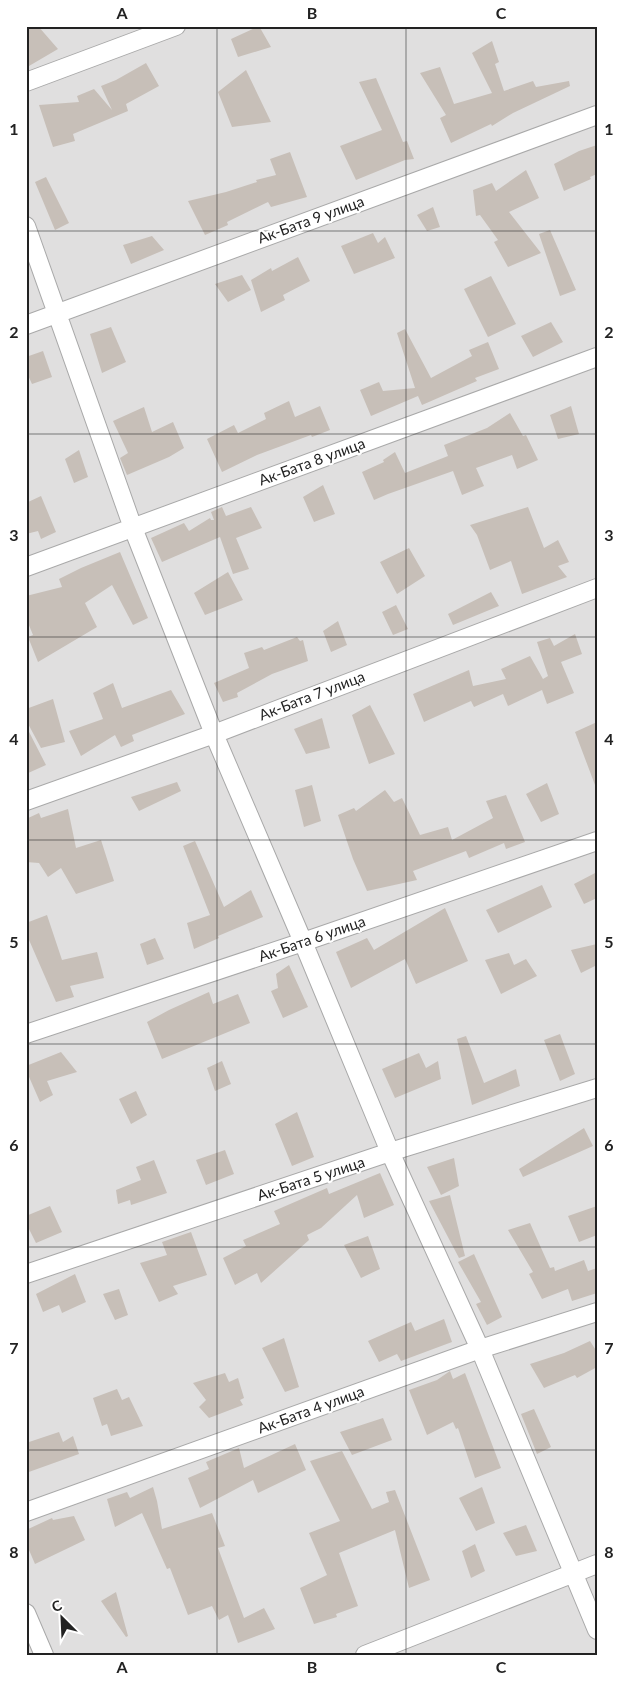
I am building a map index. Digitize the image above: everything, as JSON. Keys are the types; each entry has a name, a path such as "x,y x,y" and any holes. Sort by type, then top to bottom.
{"street":[{"path":"26,82 176,26"},
{"name":"Ак-Бата 9 улица","path":"26,324 597,115"},
{"path":"26,226 133,528 214,734 390,1152 480,1349 597,1630"},
{"name":"Ак-Бата 8 улица","path":"26,567 597,357"},
{"name":"Ак-Бата 7 улица","path":"26,802 214,734 597,588"},
{"name":"Ак-Бата 6 улица","path":"26,1034 303,942 597,841"},
{"name":"Ак-Бата 5 улица","path":"26,1274 390,1152 597,1088"},
{"name":"Ак-Бата 4 улица","path":"26,1512 480,1349 597,1312"},
{"path":"365,1655 597,1564"},
{"path":"26,1613 44,1655"}],"shaded area":[{"path":"26,26 597,26 597,1655 26,1655"}],"building":[{"path":"26,26 38,26 58,49 29,66 26,55"},
{"path":"259,26 271,47 238,57 231,39"},
{"path":"492,41 499,62 495,64 504,91 533,81 536,87 569,81 570,86 513,113 492,126 491,124 451,143 440,118 446,115 420,73 440,67 454,104 492,93 472,53"},
{"path":"146,63 159,86 126,104 128,111 73,134 75,141 53,147 39,105 79,102 77,96 94,89 112,110 101,86"},
{"path":"246,70 271,122 232,127 218,92"},
{"path":"376,78 403,142 407,141 414,159 405,160 356,180 340,146 382,130 359,82"},
{"path":"597,145 597,174 590,177 591,179 564,191 554,164 579,151"},
{"path":"290,152 307,197 271,207 268,202 227,222 228,225 205,235 188,201 226,192 257,182 256,180 276,175 270,159"},
{"path":"526,170 539,198 509,212 541,253 508,267 494,242 498,240 480,215 476,216 473,190 492,183 496,191"},
{"path":"46,177 69,223 55,230 35,182"},
{"path":"433,207 440,227 427,231 417,215"},
{"path":"550,230 576,290 560,296 539,234"},
{"path":"373,233 378,243 385,237 395,258 354,274 341,246"},
{"path":"152,236 164,250 131,264 123,245"},
{"path":"298,257 310,281 283,295 285,300 261,312 251,280 271,268 272,271"},
{"path":"242,275 251,290 228,302 215,284"},
{"path":"491,276 516,324 488,337 464,289"},
{"path":"551,322 563,342 533,357 521,336"},
{"path":"111,327 126,362 102,373 90,334"},
{"path":"405,329 431,378 472,356 469,350 488,342 499,369 475,378 477,381 422,405 418,396 371,416 360,390 379,382 383,391 415,388 397,333"},
{"path":"43,351 52,377 32,384 26,371 26,357"},
{"path":"289,401 295,417 320,406 330,430 257,455 222,472 207,439 234,425 238,433 266,419 264,413"},
{"path":"571,406 579,434 558,439 550,415"},
{"path":"144,407 152,432 173,422 184,448 169,457 127,475 120,458 128,453 113,421"},
{"path":"510,413 523,436 526,435 538,460 517,469 512,455 476,468 484,486 462,495 453,471 374,500 362,472 384,462 383,460 395,452 405,473 448,456 444,445 487,428"},
{"path":"79,450 88,477 74,483 65,459"},
{"path":"323,485 335,514 314,522 303,497"},
{"path":"41,496 56,532 41,539 38,531 26,534 26,503"},
{"path":"222,507 226,516 251,507 262,528 236,538 249,569 233,574 220,537 162,562 151,538 184,523 189,531 210,518 214,520 211,512"},
{"path":"528,507 544,548 558,540 569,562 558,566 567,577 522,594 511,561 490,570 477,535 470,525"},
{"path":"409,548 425,576 397,594 380,562"},
{"path":"120,552 148,618 133,625 112,585 85,603 97,627 38,662 28,637 33,635 26,618 26,596 62,587 59,579"},
{"path":"228,572 243,600 205,615 194,593"},
{"path":"491,592 499,606 453,625 448,614"},
{"path":"396,605 408,629 393,635 382,612"},
{"path":"338,621 347,645 331,652 323,631"},
{"path":"575,634 582,654 561,662 574,693 547,704 542,690 508,706 503,694 474,707 471,701 424,722 413,694 469,670 473,686 506,679 501,669 530,656 543,679 548,676 537,642 550,638 554,646"},
{"path":"297,637 300,641 303,640 308,661 272,674 237,693 238,697 223,702 214,683 249,668 244,653 262,647 264,650"},
{"path":"113,683 122,708 171,690 185,714 132,735 134,741 121,747 115,735 81,756 69,731 103,719 93,693"},
{"path":"53,699 65,742 41,748 26,720 26,709"},
{"path":"370,705 395,754 369,764 352,715"},
{"path":"322,718 330,748 306,754 294,729"},
{"path":"597,722 597,785 595,785 575,732"},
{"path":"26,726 46,765 26,774"},
{"path":"177,782 181,791 139,811 131,797"},
{"path":"547,783 559,814 541,822 526,794"},
{"path":"312,785 321,821 304,827 295,790"},
{"path":"385,790 394,802 402,798 420,835 448,827 452,840 493,818 486,801 506,795 525,842 506,849 504,843 469,858 466,851 413,871 417,880 367,891 353,859 338,815 354,808 356,811"},
{"path":"68,809 76,848 101,840 114,881 76,894 61,868 48,877 39,863 26,862 26,819 39,813 41,818"},
{"path":"195,841 224,907 251,890 263,917 218,936 219,938 194,949 187,923 210,915 183,846"},
{"path":"597,872 597,898 584,904 574,884"},
{"path":"542,885 552,907 498,933 486,910"},
{"path":"445,908 468,961 416,984 405,959 351,988 336,952 367,938 374,950"},
{"path":"47,915 62,960 97,952 104,978 70,986 74,997 56,1002 26,933 26,923"},
{"path":"155,938 164,959 147,965 140,944"},
{"path":"597,944 597,965 581,973 571,950"},
{"path":"509,953 514,965 526,959 537,976 501,994 485,960"},
{"path":"289,965 308,1007 283,1018 271,991 278,988 276,974"},
{"path":"209,992 213,1004 238,994 250,1023 162,1059 147,1022"},
{"path":"560,1034 575,1074 560,1081 544,1040"},
{"path":"466,1036 484,1083 516,1069 520,1086 472,1105 457,1039"},
{"path":"61,1052 77,1072 47,1081 53,1095 40,1102 26,1066"},
{"path":"419,1053 426,1068 438,1061 441,1079 395,1098 382,1069"},
{"path":"222,1061 231,1084 215,1091 207,1068"},
{"path":"136,1091 147,1115 131,1124 119,1099"},
{"path":"297,1112 314,1157 292,1166 275,1124"},
{"path":"584,1128 593,1146 523,1177 519,1169"},
{"path":"225,1150 234,1174 206,1185 196,1160"},
{"path":"454,1158 459,1186 441,1195 427,1167"},
{"path":"154,1160 167,1193 131,1205 130,1200 118,1204 116,1190 141,1180 136,1167"},
{"path":"380,1173 394,1205 364,1218 357,1195 321,1228 307,1235 309,1240 261,1283 257,1273 235,1285 223,1258 246,1246 243,1240 280,1224 274,1211 327,1188 329,1194"},
{"path":"450,1195 465,1256 459,1258 429,1201"},
{"path":"50,1206 62,1232 36,1243 26,1223 26,1216"},
{"path":"597,1206 597,1235 579,1242 568,1216"},
{"path":"530,1223 550,1268 554,1267 555,1271 584,1260 588,1271 597,1268 597,1293 572,1301 568,1289 542,1299 529,1274 533,1272 508,1230"},
{"path":"191,1232 207,1275 173,1286 178,1294 159,1302 140,1263 167,1255 162,1242"},
{"path":"368,1236 380,1269 361,1278 344,1245"},
{"path":"474,1254 502,1317 487,1325 476,1304 481,1302 458,1262"},
{"path":"75,1274 86,1302 62,1313 59,1305 43,1312 36,1294"},
{"path":"119,1289 128,1315 115,1320 103,1294"},
{"path":"444,1319 452,1342 401,1361 397,1354 379,1362 368,1341 411,1322 415,1331"},
{"path":"284,1338 299,1387 285,1392 262,1348"},
{"path":"590,1341 597,1352 597,1367 577,1378 575,1375 544,1388 530,1364 564,1353"},
{"path":"450,1371 453,1379 465,1373 501,1468 475,1478 458,1428 456,1429 453,1422 427,1435 409,1390 437,1380"},
{"path":"225,1373 229,1382 238,1378 244,1398 240,1400 243,1405 209,1418 199,1407 206,1400 193,1383"},
{"path":"117,1389 122,1400 129,1397 143,1426 111,1436 107,1424 102,1426 93,1398"},
{"path":"534,1409 551,1447 537,1454 521,1414"},
{"path":"383,1418 392,1440 352,1455 340,1432"},
{"path":"59,1432 63,1442 73,1436 79,1454 26,1473 26,1443"},
{"path":"295,1444 306,1470 258,1493 253,1480 200,1508 188,1478 209,1469 206,1462 239,1448 244,1468"},
{"path":"342,1451 372,1509 389,1502 386,1492 395,1490 430,1580 409,1588 395,1530 339,1553 358,1606 336,1614 337,1617 314,1624 300,1588 327,1575 309,1533 340,1521 310,1461"},
{"path":"153,1487 162,1529 212,1513 225,1546 218,1548 244,1618 264,1608 275,1629 238,1643 228,1615 219,1620 212,1606 188,1615 170,1568 167,1569 142,1513 115,1527 107,1499 127,1492 130,1498"},
{"path":"482,1487 495,1523 476,1531 459,1498"},
{"path":"74,1516 85,1540 35,1564 26,1543 26,1530 52,1518 53,1520"},
{"path":"526,1525 537,1551 516,1556 503,1533"},
{"path":"475,1544 485,1571 471,1578 462,1551"},
{"path":"116,1592 128,1636 126,1637 101,1601"}]}
